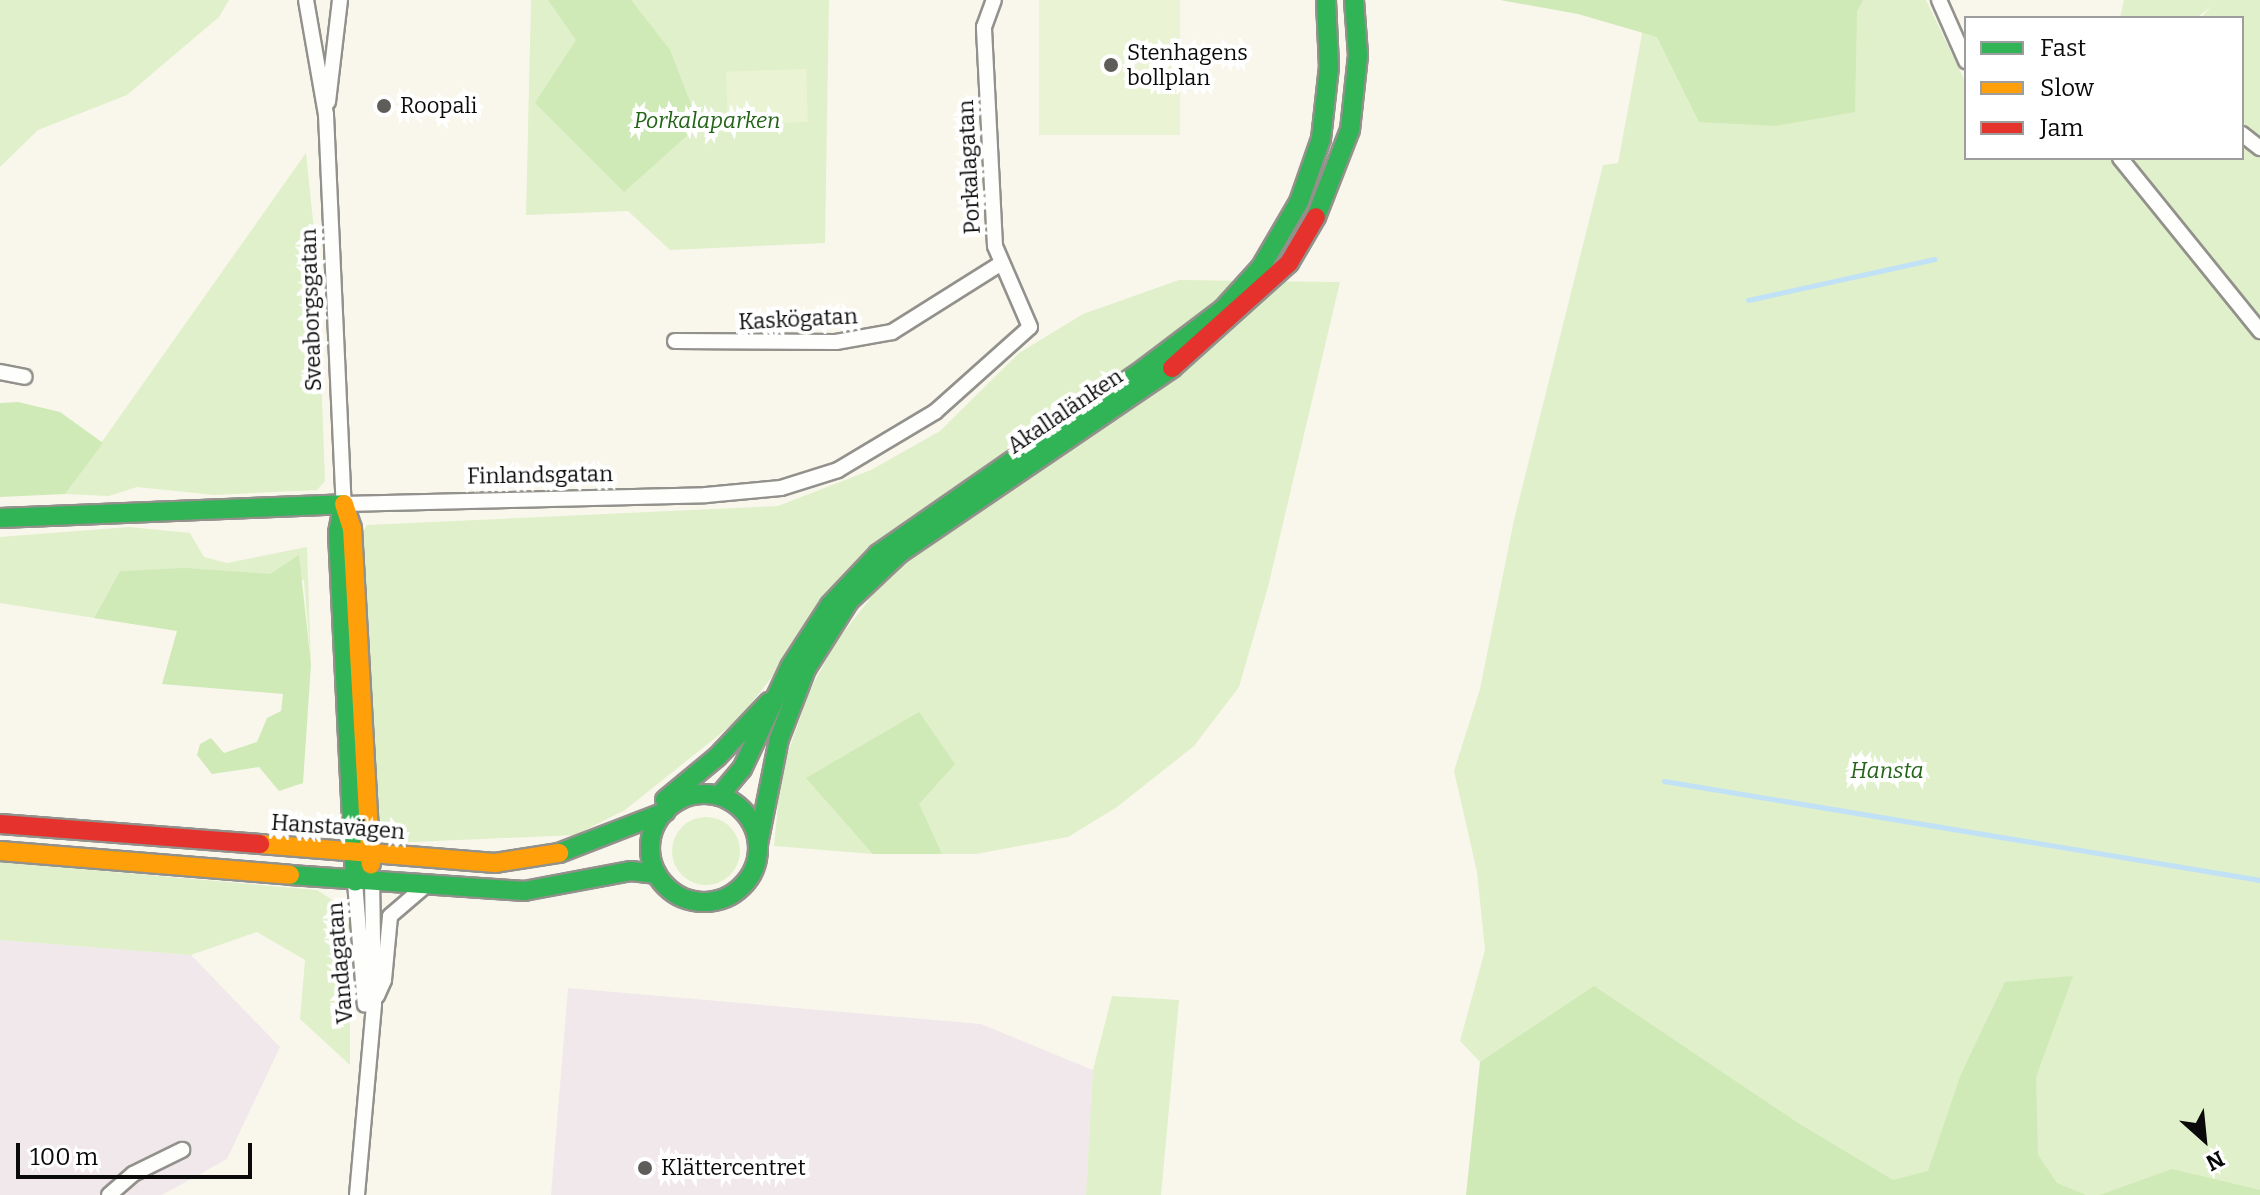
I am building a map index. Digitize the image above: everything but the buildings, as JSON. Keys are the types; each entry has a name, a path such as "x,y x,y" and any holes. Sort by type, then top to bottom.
{"main road":[{"name":"Akallalänken","path":"719,796 755,748 775,696 830,605 878,554 1144,369 1223,309 1261,267 1299,202 1321,139 1328,79 1326,0"},
{"name":"Akallalänken","path":"758,844 779,739 806,669 849,601 900,553 1184,360 1289,263 1328,196 1350,130 1358,55 1354,0"},
{"name":"Finlandsgatan","path":"0,518 344,504"},
{"name":"Sveaborgsgatan","path":"344,504 338,533 364,882"},
{"path":"632,826 717,757 775,696"},
{"path":"719,796 746,814 758,844 747,882 724,899 693,901 666,887 657,874 651,842 665,812 690,797 719,796"},
{"name":"Hanstavägen","path":"0,824 495,863 528,860 665,812"},
{"path":"0,851 424,887 524,891 631,871 657,874"}],"street":[{"name":"Sveaborgsgatan","path":"306,0 326,115 344,504"},
{"name":"Sveaborgsgatan","path":"326,115 340,0"},
{"name":"Porkalagatan","path":"994,0 984,27 1000,264 1030,327"},
{"path":"1939,0 1964,56"},
{"path":"2244,136 2260,148"},
{"path":"2122,160 2260,331"},
{"name":"Kaskögatan","path":"675,341 836,342 892,332 1000,264"},
{"name":"Finlandsgatan","path":"344,504 706,495 781,488 838,470 898,438 1030,327"},
{"path":"0,372 25,377"},
{"name":"Vandagatan","path":"357,1195 374,1004 364,882"},
{"name":"Vandagatan","path":"364,882 369,1041"},
{"name":"Vandagatan","path":"374,1004 384,980 390,916 424,887"},
{"path":"109,1195 133,1174 182,1150"}],"shaded area":[{"path":"0,940 191,955 280,1047 227,1159 162,1195 0,1195"},
{"path":"568,988 981,1024 1093,1070 1086,1195 551,1195"}],"green space":[{"path":"0,0 229,0 219,17 127,95 38,130 0,167"},
{"name":"Porkalaparken","path":"531,0 829,0 825,243 670,250 628,211 526,215"},
{"path":"548,0 631,0 670,50 699,125 624,192 535,103 576,40"},
{"name":"Stenhagens bollplan","path":"1039,0 1180,0 1180,135 1039,135"},
{"path":"1500,0 1863,0 1857,12 1855,112 1775,126 1699,122 1657,37 1578,14"},
{"name":"Hansta","path":"1617,0 1926,0 1964,79 1964,160 2244,160 2244,16 2203,16 2211,6 2199,16 2120,16 2124,0 2260,0 2260,1195 1475,1195 1541,1023 1480,1062 1460,1041 1485,950 1477,872 1454,771 1480,689 1514,520 1603,165 1618,163 1647,7"},
{"path":"806,69 808,122 728,125 726,72"},
{"path":"306,153 317,259 325,481 317,490 214,495 137,487 109,496 65,494"},
{"path":"1179,280 1340,282 1268,587 1239,687 1194,746 1117,807 1068,837 976,854 873,854 774,846 781,773 809,692 835,643 869,600 849,573 824,597 786,659 739,719 625,810 575,835 391,843 378,826 370,765 358,538 367,525 778,506 871,470 940,431 1019,353 1083,314"},
{"path":"18,402 60,412 103,443 65,494 0,497 0,403"},
{"path":"129,527 190,533 204,557 227,563 307,547 311,664 304,580 195,569 120,571 94,618 0,603 0,537"},
{"path":"299,555 311,664 303,783 279,791 259,767 212,774 197,755 200,744 211,738 224,753 257,742 267,718 281,711 283,694 162,684 177,631 94,618 120,571 185,568 270,574"},
{"path":"919,712 955,764 919,804 942,854 873,854 806,778"},
{"path":"706,817 730,827 740,851 730,875 706,885 682,875 672,851 682,827"},
{"path":"0,862 317,890 337,903 350,925 350,1065 300,1019 305,960 257,932 191,955 0,940"},
{"path":"2073,976 2036,1077 2038,1155 2057,1183 2086,1195 1466,1195 1480,1062 1594,986 1798,1123 1893,1180 1928,1171 1961,1074 2005,982"},
{"path":"1112,996 1179,1000 1161,1195 1086,1195 1093,1070"},
{"path":"2172,1169 2260,1190 2260,1195 2100,1195"}],"waterway":[{"path":"1748,300 1935,259"},
{"path":"1664,781 2260,880"}],"traffic: fast":[{"path":"719,796 742,769 790,667 830,605 878,554 1144,369 1223,309 1261,267 1299,202 1321,139 1329,67 1326,0"},
{"path":"1316,217 1350,130 1358,55 1354,0"},
{"path":"758,844 779,739 806,669 849,601 900,553 1172,368"},
{"path":"0,518 344,504"},
{"path":"343,507 338,533 355,882"},
{"path":"665,800 717,757 769,702"},
{"path":"704,794 725,798 742,810 754,827 758,848 754,869 742,886 725,898 704,902 683,898 666,886 654,869 650,848 654,827 666,810 683,798 704,794"},
{"path":"559,853 665,812"},
{"path":"290,875 524,891 631,871 657,874"}],"traffic: slow":[{"path":"344,504 352,528 371,864"},
{"path":"260,844 495,863 559,853"},
{"path":"0,851 290,875"}],"traffic: jam":[{"path":"1172,368 1289,263 1316,217"},
{"path":"0,824 260,844"}],"place":[{"name":"Stenhagens bollplan","path":"1111,65"},
{"name":"Roopali","path":"384,106"},
{"name":"Klättercentret","path":"645,1168"}]}
